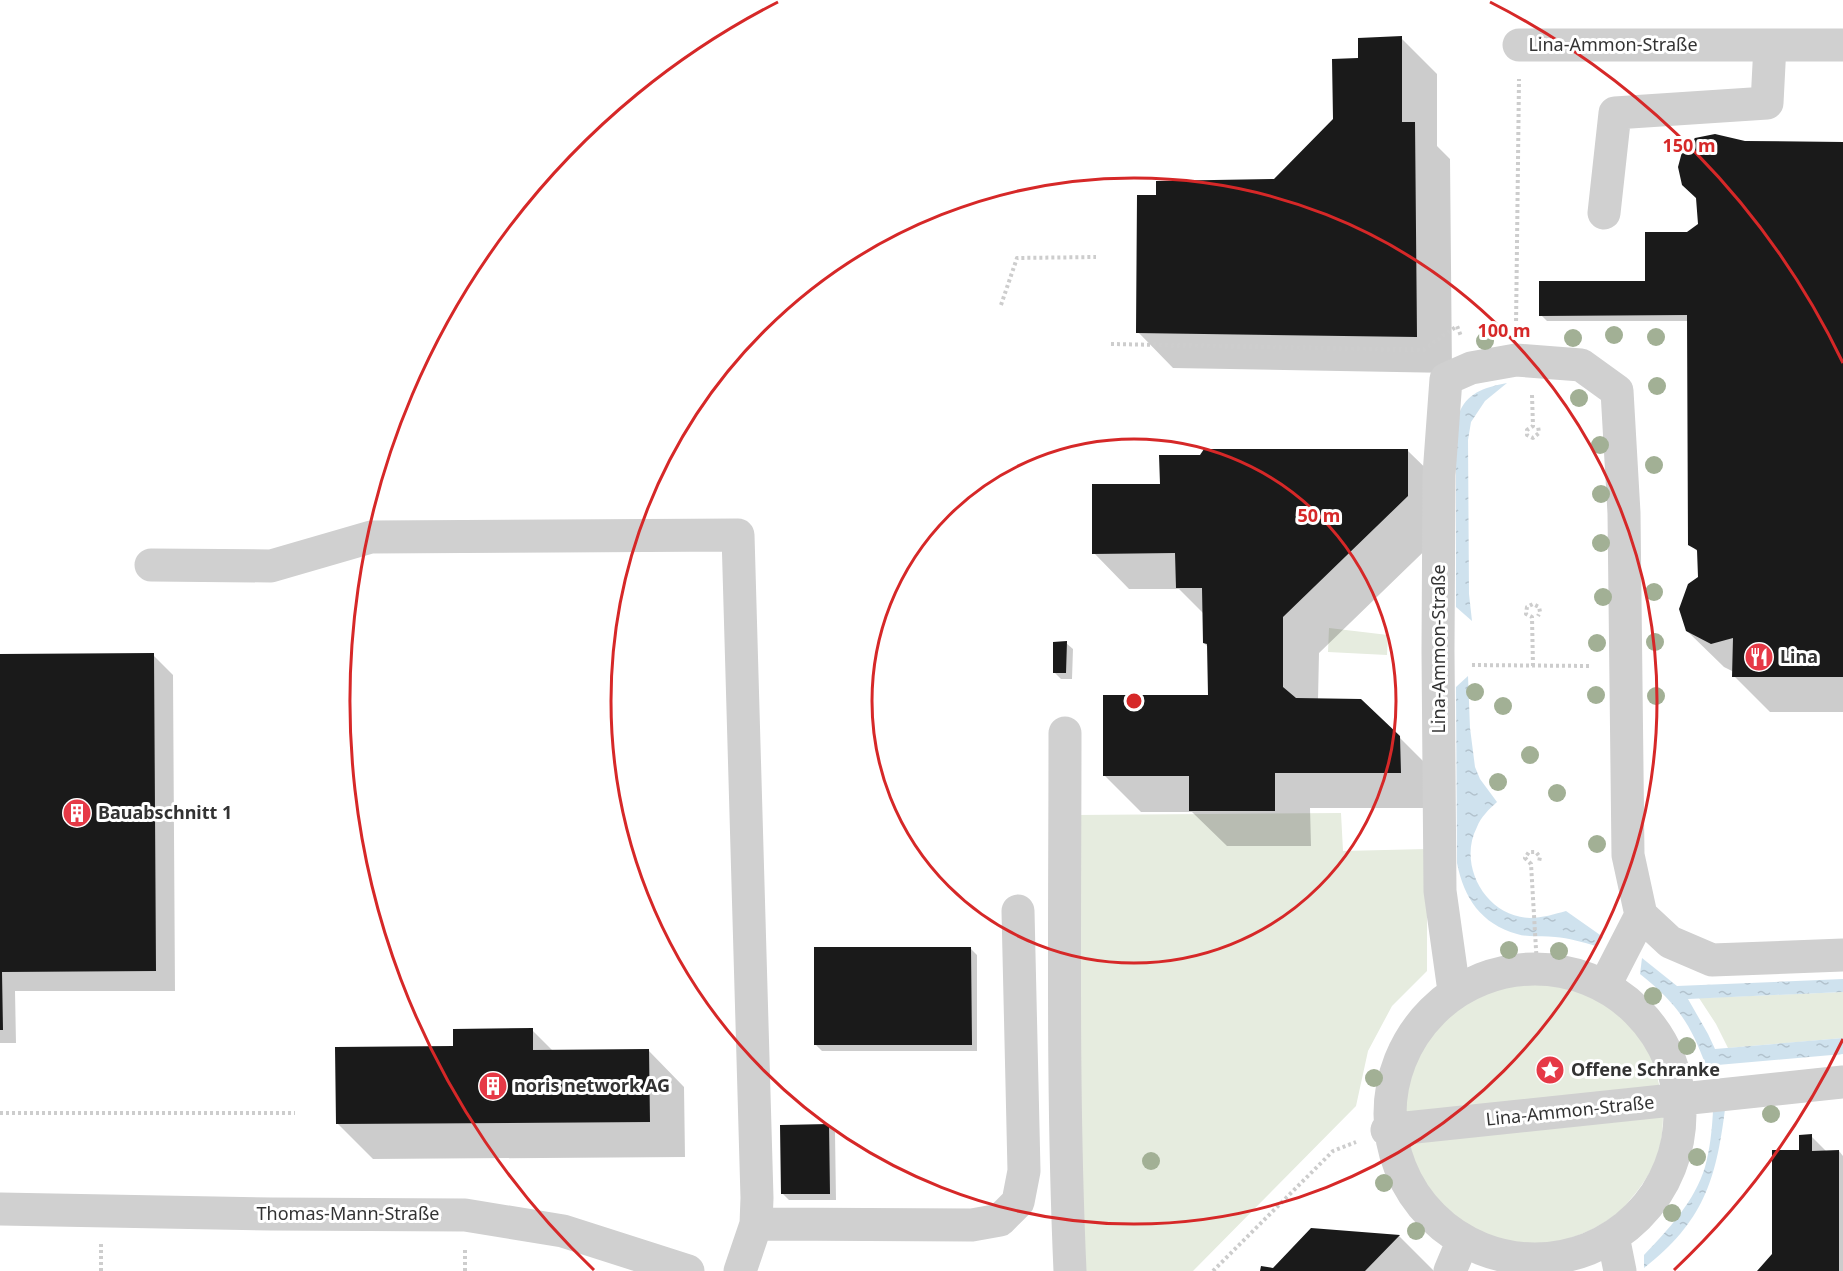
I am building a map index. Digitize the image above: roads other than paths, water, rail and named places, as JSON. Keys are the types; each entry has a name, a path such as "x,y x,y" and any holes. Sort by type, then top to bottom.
{"street":[{"name":"Lina-Ammon-Straße","path":"1519,45 1843,45"},
{"path":"1604,213 1615,113 1767,103 1770,45"},
{"name":"Lina-Ammon-Straße","path":"1454,991 1440,891 1439,475 1446,379 1472,368 1516,360 1581,365 1617,391 1624,513 1628,855 1641,915"},
{"path":"151,566 271,566 371,537 738,535 757,1198 756,1224 741,1271"},
{"path":"1065,733 1066,1191 1070,1271"},
{"path":"756,1224 972,1225 1000,1220 1018,1202 1024,1171 1018,912"},
{"path":"1605,985 1641,915 1670,942 1712,960 1843,955"},
{"name":"Lina-Ammon-Straße","path":"1537,966 1605,985 1636,1007 1666,1051 1681,1100 1677,1154 1647,1207 1613,1236 1552,1262 1534,1265 1496,1256 1456,1258 1401,1175 1387,1130 1397,1066 1422,1023 1454,991 1495,973 1537,966"},
{"name":"Lina-Ammon-Straße","path":"1387,1130 1843,1082"},
{"name":"Thomas-Mann-Straße","path":"0,1209 465,1215 563,1231 688,1271"},
{"path":"1613,1236 1620,1271"}],"water":[{"path":"1507,383 1485,401 1471,422 1468,440 1469,594 1472,621 1456,607 1457,421 1464,404 1474,394 1486,388"},
{"path":"1468,676 1470,728 1475,767 1480,779 1497,802 1488,810 1477,827 1472,842 1473,872 1489,899 1500,909 1530,918 1566,911 1603,937 1596,946 1576,940 1522,935 1504,930 1493,924 1476,908 1464,887 1457,863 1456,687"},
{"path":"1642,958 1677,986 1843,979 1843,992 1688,999 1715,1049 1843,1038 1843,1054 1706,1066 1688,1025 1663,994 1640,974"},
{"path":"1725,1109 1717,1158 1703,1198 1680,1234 1644,1268 1644,1255 1671,1225 1695,1192 1707,1160 1713,1111"}],"place":[{"name":"Lina","path":"1759,657"},
{"name":"Bauabschnitt 1","path":"77,813"},
{"name":"Offene Schranke","path":"1550,1070"},
{"name":"noris network AG","path":"493,1086"}]}
